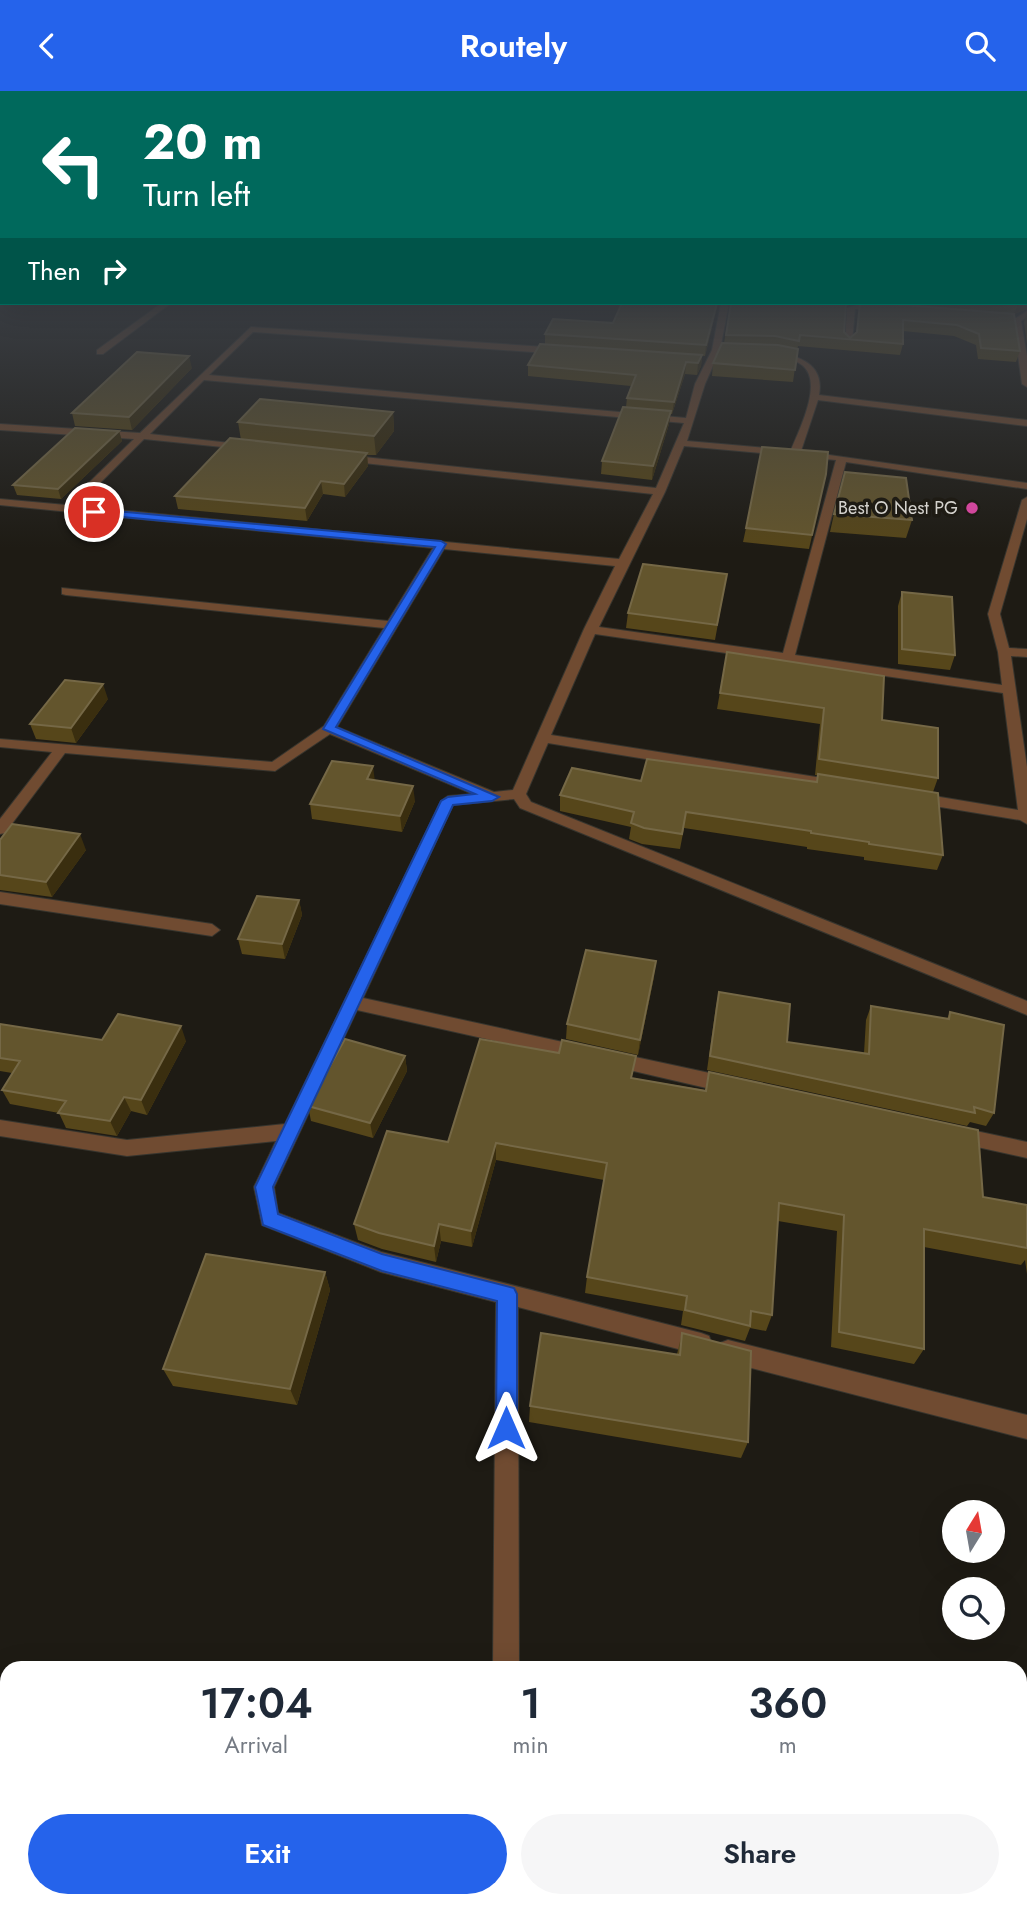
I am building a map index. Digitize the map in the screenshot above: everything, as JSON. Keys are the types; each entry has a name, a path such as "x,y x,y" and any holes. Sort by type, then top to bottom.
{"street":[{"path":"68,509 199,379"},
{"path":"220,379 690,421"},
{"path":"519,794 590,629 621,563 660,492 690,421 702,379"},
{"path":"794,453 815,397 815,379"},
{"path":"815,397 1027,423"},
{"path":"0,427 140,436 263,449"},
{"path":"680,443 842,458 1027,486"},
{"path":"331,457 660,492"},
{"path":"788,658 842,458"},
{"path":"906,797 1027,818 1004,652 994,614 1014,562 1027,500"},
{"path":"0,502 621,563"},
{"path":"0,743 275,767 329,729 441,544"},
{"path":"66,591 392,625"},
{"path":"590,629 1008,690"},
{"path":"1004,652 1027,653"},
{"path":"329,729 492,797"},
{"path":"543,738 838,786"},
{"path":"0,829 62,748"},
{"path":"519,794 448,801 264,1187 269,1219 382,1262 1027,1427"},
{"path":"519,794 525,805 1027,1008"},
{"path":"0,898 212,930"},
{"path":"352,1002 744,1088"},
{"path":"0,1128 127,1148 291,1131"},
{"path":"933,1130 1027,1150"},
{"path":"506,1661 507,1294"}],"building":[{"path":"109,379 167,379 129,417 72,413"},
{"path":"635,379 681,379 674,402 627,398"},
{"path":"260,399 393,412 374,436 238,422"},
{"path":"623,407 671,411 653,466 602,461"},
{"path":"75,428 119,431 58,489 13,485"},
{"path":"230,438 367,453 344,484 321,481 305,508 175,496"},
{"path":"762,447 828,452 826,474 812,535 746,528"},
{"path":"845,472 906,478 912,520 834,514"},
{"path":"643,564 727,574 717,625 628,613"},
{"path":"902,592 952,597 955,655 902,649"},
{"path":"727,652 884,676 882,720 938,728 938,778 819,759 824,708 720,693"},
{"path":"65,680 103,684 71,728 30,724"},
{"path":"647,759 817,782 818,774 938,793 943,855 686,812 682,834 644,828 631,823 634,812 560,795 572,768 641,781"},
{"path":"332,761 373,766 367,779 413,786 400,816 310,804"},
{"path":"12,824 80,834 46,882 0,875 0,840"},
{"path":"257,896 299,900 282,944 238,939"},
{"path":"586,950 656,961 640,1040 567,1024"},
{"path":"719,992 790,1004 787,1042 869,1054 871,1006 949,1019 950,1012 1004,1025 994,1113 974,1107 975,1113 710,1056"},
{"path":"118,1014 181,1026 141,1100 124,1097 110,1121 58,1113 66,1101 2,1090 20,1061 0,1058 0,1024 102,1040"},
{"path":"345,1039 405,1056 370,1123 308,1106"},
{"path":"480,1039 559,1053 562,1040 636,1056 631,1078 706,1091 709,1072 978,1130 983,1197 1027,1205 1027,1248 924,1229 924,1349 839,1332 844,1215 779,1203 772,1315 751,1311 750,1326 685,1310 687,1296 587,1277 607,1163 496,1143 471,1231 439,1224 434,1246 354,1224 387,1131 448,1142"},
{"path":"206,1254 325,1272 290,1389 163,1369"},
{"path":"541,1333 680,1355 682,1333 751,1351 748,1442 530,1406"}],"place":[{"name":"Best O Nest PG","path":"972,508"}],"route":[{"path":"94,512 441,544 329,729 492,797 448,801 264,1187 269,1219 382,1262 507,1294 506,1428"}]}
